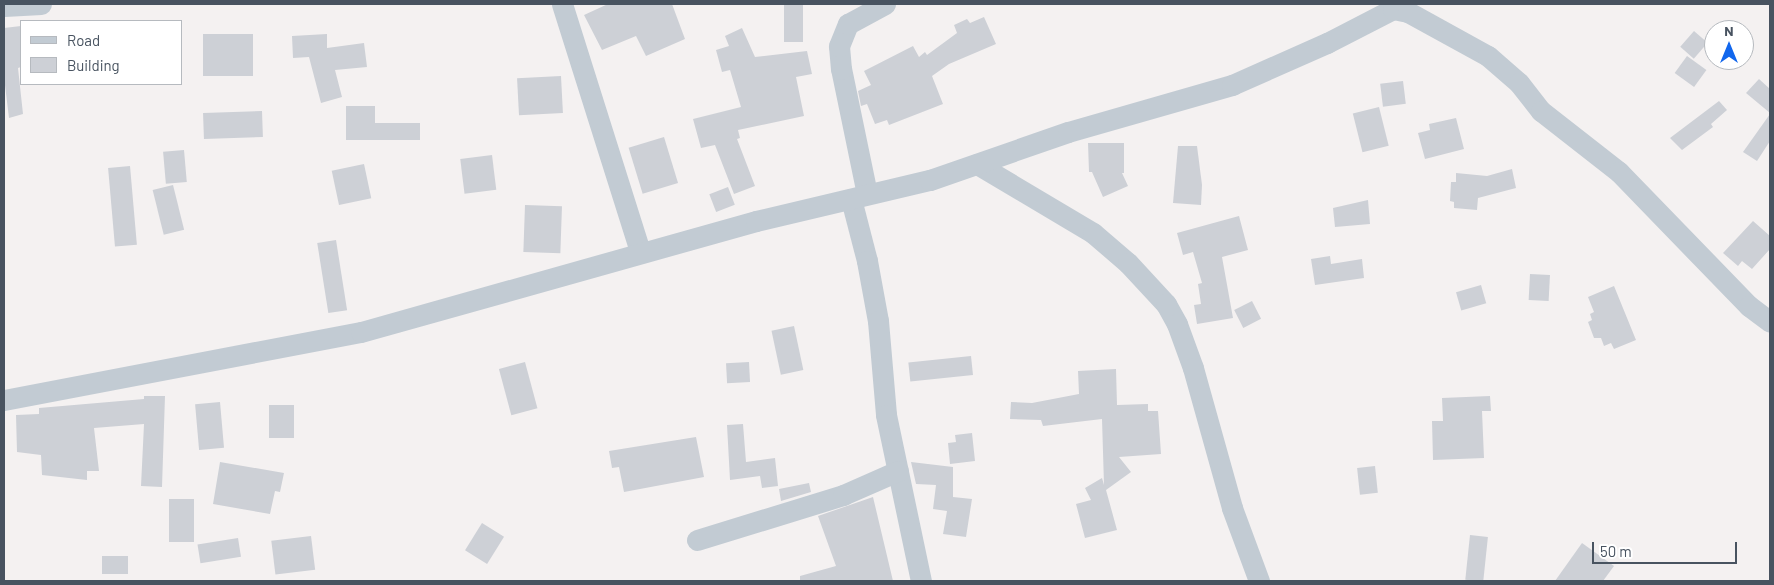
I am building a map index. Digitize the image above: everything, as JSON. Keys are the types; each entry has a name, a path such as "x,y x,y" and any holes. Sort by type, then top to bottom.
{"street":[{"path":"4,6 41,4"},
{"path":"562,4 640,252"},
{"path":"885,4 848,24 839,46 873,294 886,415 921,581"},
{"path":"4,400 361,332 640,252 859,196 930,180 1068,132 1232,86 1327,43 1395,6 1488,56 1519,83 1541,111 1619,172 1749,306 1770,322"},
{"path":"977,164 1093,232 1128,263 1166,304 1177,324 1193,368 1232,508 1259,581"},
{"path":"697,540 843,495 898,471"}],"building":[{"path":"608,4 672,4 685,39 646,56 636,36 602,50 584,15"},
{"path":"784,4 803,4 803,42 784,42"},
{"path":"984,17 996,44 949,64 932,76 943,104 889,125 887,120 875,124 867,104 861,106 858,91 871,85 864,71 913,46 919,57 925,52 927,55 957,33 954,25 967,19 970,23"},
{"path":"20,26 20,67 18,68 23,114 9,118 4,77 4,28"},
{"path":"742,28 755,57 807,51 812,74 796,77 804,116 738,130 740,138 737,139 755,186 734,194 715,145 701,148 693,119 741,107 730,70 722,72 716,50 729,46 725,36"},
{"path":"1694,31 1704,40 1704,47 1694,59 1680,47"},
{"path":"203,34 253,34 253,76 203,76"},
{"path":"327,34 327,48 364,43 367,67 335,70 342,97 321,103 309,57 293,58 292,36"},
{"path":"1687,56 1706,70 1694,87 1675,73"},
{"path":"561,76 563,113 519,115 517,78"},
{"path":"1759,79 1770,89 1770,113 1746,93"},
{"path":"1403,81 1406,104 1383,107 1380,84"},
{"path":"1719,101 1727,110 1711,124 1713,127 1682,150 1670,138"},
{"path":"346,106 375,106 375,123 420,123 420,140 346,140"},
{"path":"1379,107 1389,146 1362,152 1353,114"},
{"path":"262,111 263,137 204,139 203,113"},
{"path":"1770,114 1770,141 1757,161 1743,152"},
{"path":"1456,118 1464,149 1425,159 1418,133 1430,130 1429,124"},
{"path":"664,137 678,183 643,194 629,148"},
{"path":"1088,143 1124,143 1124,173 1122,173 1128,186 1103,197 1092,172 1089,172"},
{"path":"1178,146 1197,146 1202,185 1201,205 1173,203"},
{"path":"184,150 187,182 166,184 163,152"},
{"path":"492,155 496,190 465,194 460,159"},
{"path":"364,164 371,198 339,205 332,171"},
{"path":"130,166 137,245 115,247 108,168"},
{"path":"1512,169 1516,188 1478,198 1477,210 1454,208 1454,202 1450,201 1451,182 1456,182 1456,173 1487,176"},
{"path":"173,185 184,230 164,235 153,190"},
{"path":"728,187 735,205 716,212 709,194"},
{"path":"1368,200 1370,224 1335,227 1333,208"},
{"path":"525,205 562,206 560,253 523,252"},
{"path":"1239,216 1248,250 1222,257 1233,318 1197,324 1194,305 1201,304 1198,284 1202,283 1193,252 1183,255 1177,233"},
{"path":"1753,221 1770,236 1770,249 1752,269 1742,261 1738,266 1723,253"},
{"path":"336,240 347,310 328,313 317,243"},
{"path":"1330,256 1331,264 1362,259 1364,278 1315,285 1311,259"},
{"path":"1530,274 1550,275 1549,301 1529,300"},
{"path":"1481,285 1486,303 1461,310 1456,292"},
{"path":"1614,286 1636,340 1614,349 1611,343 1604,346 1601,338 1594,338 1588,322 1592,320 1590,314 1594,312 1588,297"},
{"path":"1252,301 1261,319 1243,328 1234,310"},
{"path":"794,326 803,370 781,375 772,331"},
{"path":"971,356 973,375 910,381 908,363"},
{"path":"525,362 537,408 511,415 499,369"},
{"path":"749,362 750,382 727,383 726,363"},
{"path":"1116,369 1117,405 1148,404 1148,411 1158,411 1161,454 1119,457 1131,472 1106,490 1117,530 1085,538 1076,504 1091,500 1085,488 1102,478 1104,485 1102,419 1043,426 1041,420 1010,419 1011,402 1032,403 1079,394 1078,371"},
{"path":"144,396 165,396 162,487 141,486 144,424 94,428 99,471 87,471 87,480 42,475 41,455 17,452 16,415 39,414 39,408 144,399"},
{"path":"1490,396 1491,411 1482,411 1484,458 1433,460 1432,421 1443,421 1442,398"},
{"path":"220,402 224,448 199,450 195,404"},
{"path":"269,405 294,405 294,438 269,438"},
{"path":"743,424 746,462 775,458 778,486 762,488 760,476 730,480 727,425"},
{"path":"972,433 975,461 950,464 948,443 956,442 955,435"},
{"path":"696,437 704,477 624,492 619,467 612,468 609,451"},
{"path":"220,462 284,473 280,492 275,491 270,514 213,504"},
{"path":"911,462 953,467 953,497 972,499 966,537 943,534 947,511 933,509 936,485 916,484"},
{"path":"1375,466 1378,493 1360,495 1357,468"},
{"path":"809,483 811,492 781,501 779,489"},
{"path":"873,497 893,581 800,581 800,576 836,566 818,516"},
{"path":"169,499 194,499 194,542 169,542"},
{"path":"482,523 504,537 487,564 465,550"},
{"path":"1470,535 1488,537 1483,581 1465,580"},
{"path":"311,536 315,570 275,575 271,541"},
{"path":"238,538 241,557 200,563 198,544"},
{"path":"1582,543 1614,566 1603,581 1555,581"},
{"path":"102,556 128,556 128,574 102,574"}]}
